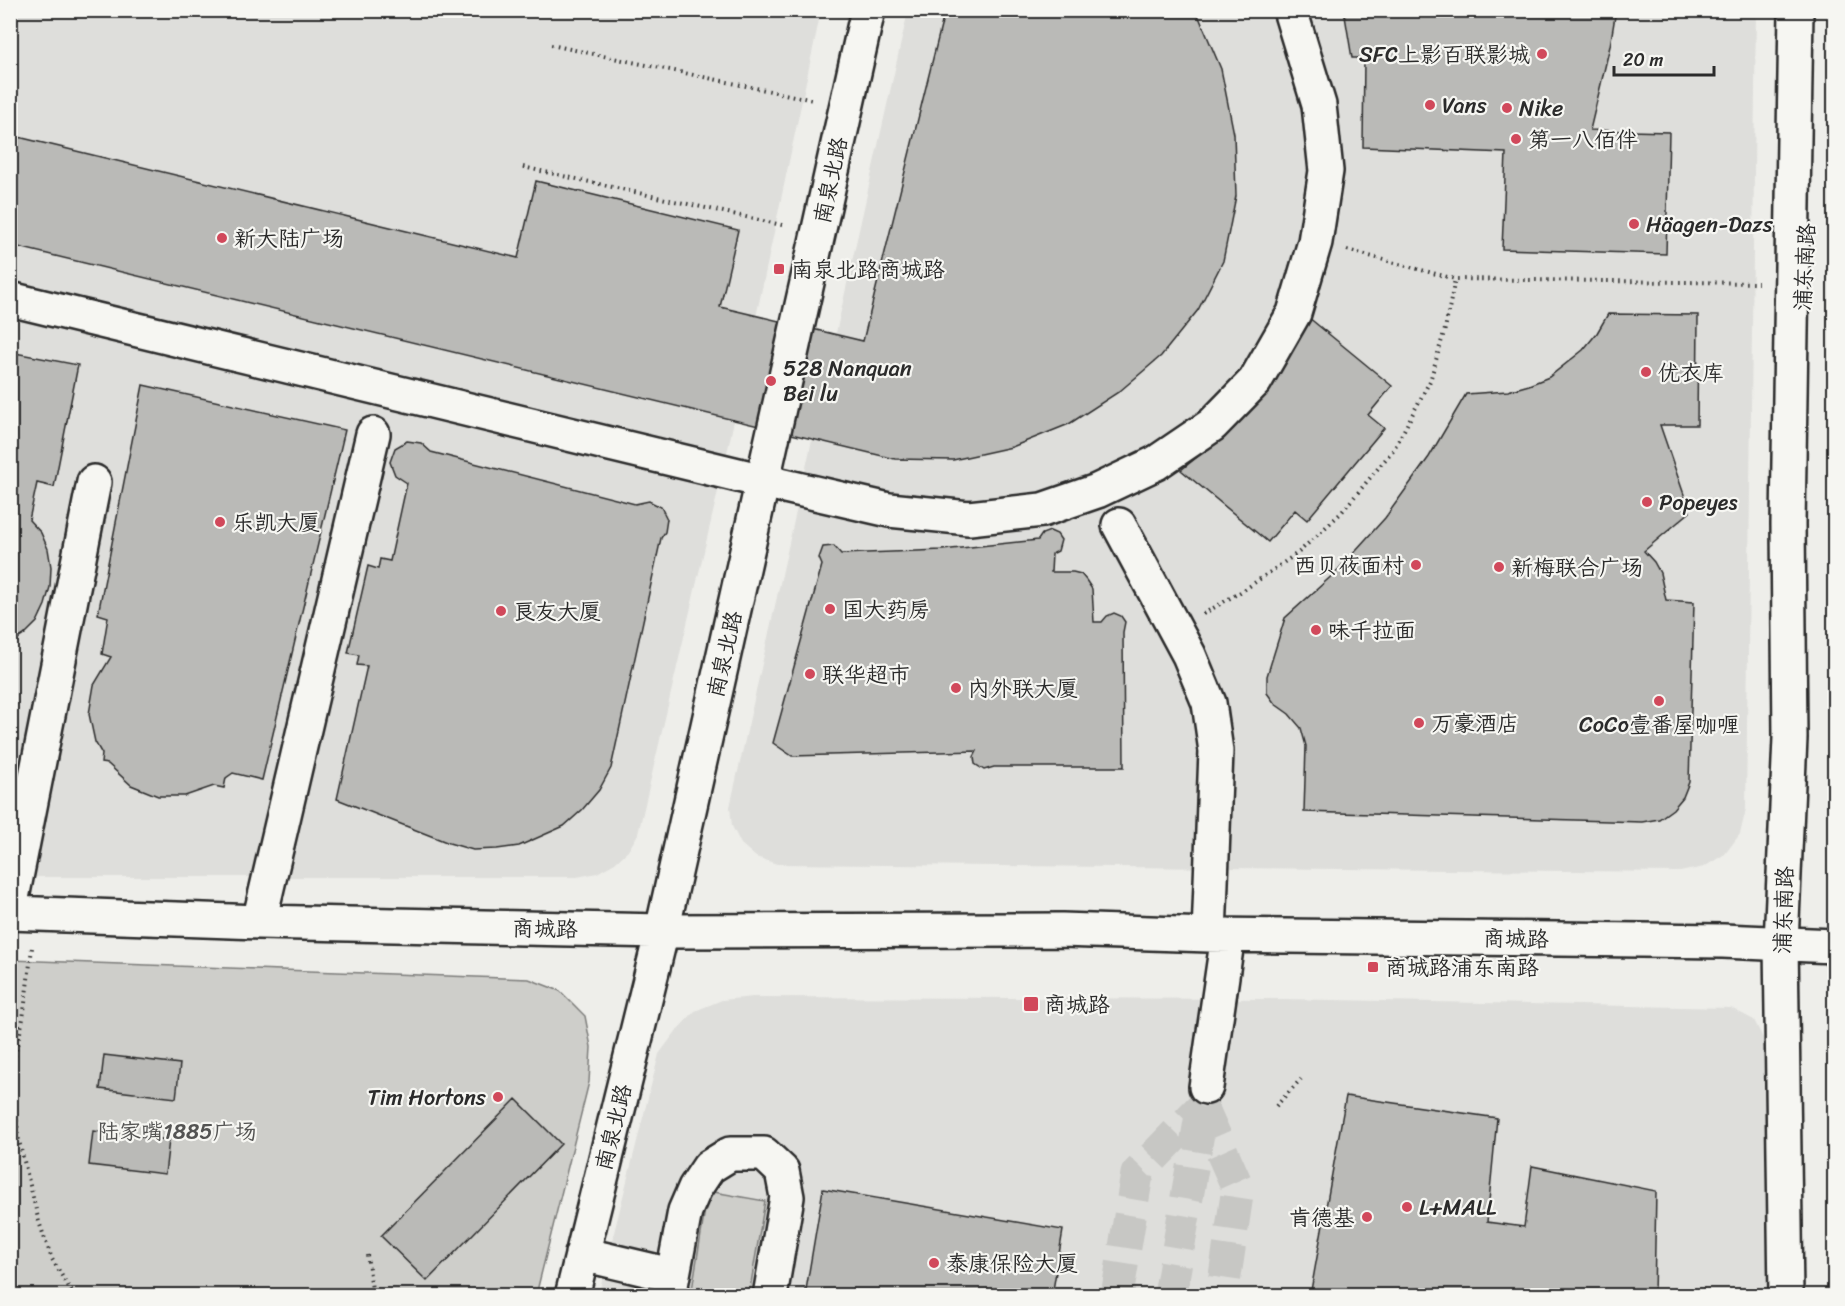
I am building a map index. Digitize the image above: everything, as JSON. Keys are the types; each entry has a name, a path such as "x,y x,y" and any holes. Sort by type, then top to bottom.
{"street":[{"name":"南泉北路","path":"572,1296 662,931 868,10"},
{"path":"10,299 889,510 969,518 1041,510 1097,491 1156,463 1212,425 1255,381 1294,314 1315,242 1326,171 1319,105 1290,10"},
{"name":"浦东南路","path":"1786,1296 1781,943 1790,738 1788,524 1796,10"},
{"name":"浦东南路","path":"1788,524 1819,10"},
{"path":"260,922 373,434"},
{"path":"18,912 94,482"},
{"path":"1119,525 1189,655 1209,702 1216,751 1218,935 1206,1087"},
{"name":"商城路","path":"18,912 260,922 662,931 1062,930 1218,935 1781,943 1834,946"},
{"path":"582,1254 670,1285 684,1211 709,1167 730,1154 764,1154 782,1171 787,1197 770,1296"}],"path":[{"path":"551,45 846,107"},
{"path":"524,167 819,233"},
{"path":"1315,242 1455,279 1792,282"},
{"path":"1176,631 1244,590 1299,552 1341,513 1394,449 1430,381 1445,329 1455,279"},
{"path":"18,912 29,982 14,1060 14,1099 20,1142 39,1222 52,1259 74,1296"},
{"path":"1276,1106 1301,1079"},
{"path":"367,1255 373,1296"}],"shaded area":[{"path":"10,11 821,11 729,444 638,834 628,851 615,863 597,873 577,877 11,877"},
{"path":"908,11 1756,11 1746,809 1740,834 1725,854 1704,867 1680,872 777,864 756,857 741,844 732,826 730,807"},
{"path":"753,997 1283,999 1731,1008 1754,1020 1766,1044 1768,1295 598,1296 659,1054 695,1011 722,1000"}],"green space":[{"name":"陆家嘴1885广场","path":"11,960 529,979 560,991 585,1016 591,1047 589,1082 536,1295 11,1296"},
{"path":"708,1191 765,1201 749,1295 691,1296"}],"building":[{"name":"新大陆广场","path":"945,10 1196,10 1221,69 1234,134 1236,196 1223,261 1198,310 1161,356 1120,391 1069,424 1012,447 953,460 895,459 10,245 10,135 518,258 536,181 738,230 720,307 863,341"},
{"name":"第一八佰伴","path":"1344,10 1616,10 1590,130 1669,132 1666,254 1502,249 1506,153 1363,147 1364,58 1352,58"},
{"name":"新梅联合广场","path":"1608,314 1698,315 1697,425 1660,425 1690,512 1644,551 1660,573 1666,600 1694,602 1689,782 1683,797 1673,809 1659,819 1642,822 1304,812 1306,746 1301,728 1289,714 1275,704 1267,693 1267,676 1285,618 1336,572 1385,518 1429,457 1466,394 1508,391 1549,377 1583,350 1597,333"},
{"path":"1308,317 1392,386 1368,415 1384,428 1307,520 1295,510 1268,542 1181,470 1217,441"},
{"path":"10,352 78,365 54,487 37,483 29,520 41,533 48,549 51,567 50,587 37,622 24,635 10,644"},
{"name":"乐凯大厦","path":"143,385 345,430 262,780 233,773 226,778 224,788 214,786 185,796 158,796 131,785 108,764 101,763 102,754 95,742 89,714 94,685 111,657 102,654 108,617 98,614"},
{"name":"良友大厦","path":"407,441 421,443 431,452 635,504 649,501 661,507 667,519 611,768 599,790 564,826 519,846 473,850 449,843 337,799 367,666 357,665 359,655 348,653 368,566 378,569 380,559 390,561 407,483 395,475 390,462 395,448"},
{"name":"内外联大厦","path":"1050,531 1057,534 1061,540 1058,551 1052,554 1051,572 1081,574 1092,589 1094,622 1102,622 1114,613 1121,616 1125,622 1123,632 1124,767 994,767 984,770 975,764 974,757 977,751 792,756 773,743 822,565 819,558 823,547 834,546 841,554 942,550 1038,540 1042,534"},
{"path":"104,1055 180,1064 176,1098 100,1089"},
{"name":"L+MALL","path":"1346,1096 1497,1118 1487,1222 1524,1227 1532,1166 1656,1191 1654,1296 1310,1296"},
{"path":"516,1099 561,1144 427,1281 381,1236"},
{"path":"93,1131 169,1140 165,1174 89,1165"},
{"name":"泰康保险大厦","path":"823,1189 1063,1230 1052,1296 805,1296"}],"tunnel":[{"path":"1170,1296 1203,1104"},
{"path":"1202,1107 1238,1188 1222,1296"},
{"path":"1117,1296 1137,1174 1202,1107"}],"place":[{"name":"SFC上影百联影城","path":"1542,54"},
{"name":"Vans","path":"1430,105"},
{"name":"Nike","path":"1507,108"},
{"name":"第一八佰伴","path":"1516,139"},
{"name":"Häagen-Dazs","path":"1634,224"},
{"name":"新大陆广场","path":"222,238"},
{"name":"南泉北路商城路","path":"779,269"},
{"name":"优衣库","path":"1646,372"},
{"name":"528 Nanquan Bei lu","path":"771,381"},
{"name":"Popeyes","path":"1647,502"},
{"name":"乐凯大厦","path":"220,522"},
{"name":"西贝莜面村","path":"1416,565"},
{"name":"新梅联合广场","path":"1499,567"},
{"name":"国大药房","path":"830,609"},
{"name":"良友大厦","path":"501,611"},
{"name":"味千拉面","path":"1316,630"},
{"name":"联华超市","path":"810,674"},
{"name":"内外联大厦","path":"956,688"},
{"name":"CoCo壹番屋咖喱","path":"1659,701"},
{"name":"万豪酒店","path":"1419,723"},
{"name":"商城路浦东南路","path":"1373,967"},
{"name":"商城路","path":"1031,1004"},
{"name":"Tim Hortons","path":"498,1097"},
{"name":"L+MALL","path":"1407,1207"},
{"name":"肯德基","path":"1367,1217"},
{"name":"泰康保险大厦","path":"934,1263"}]}
